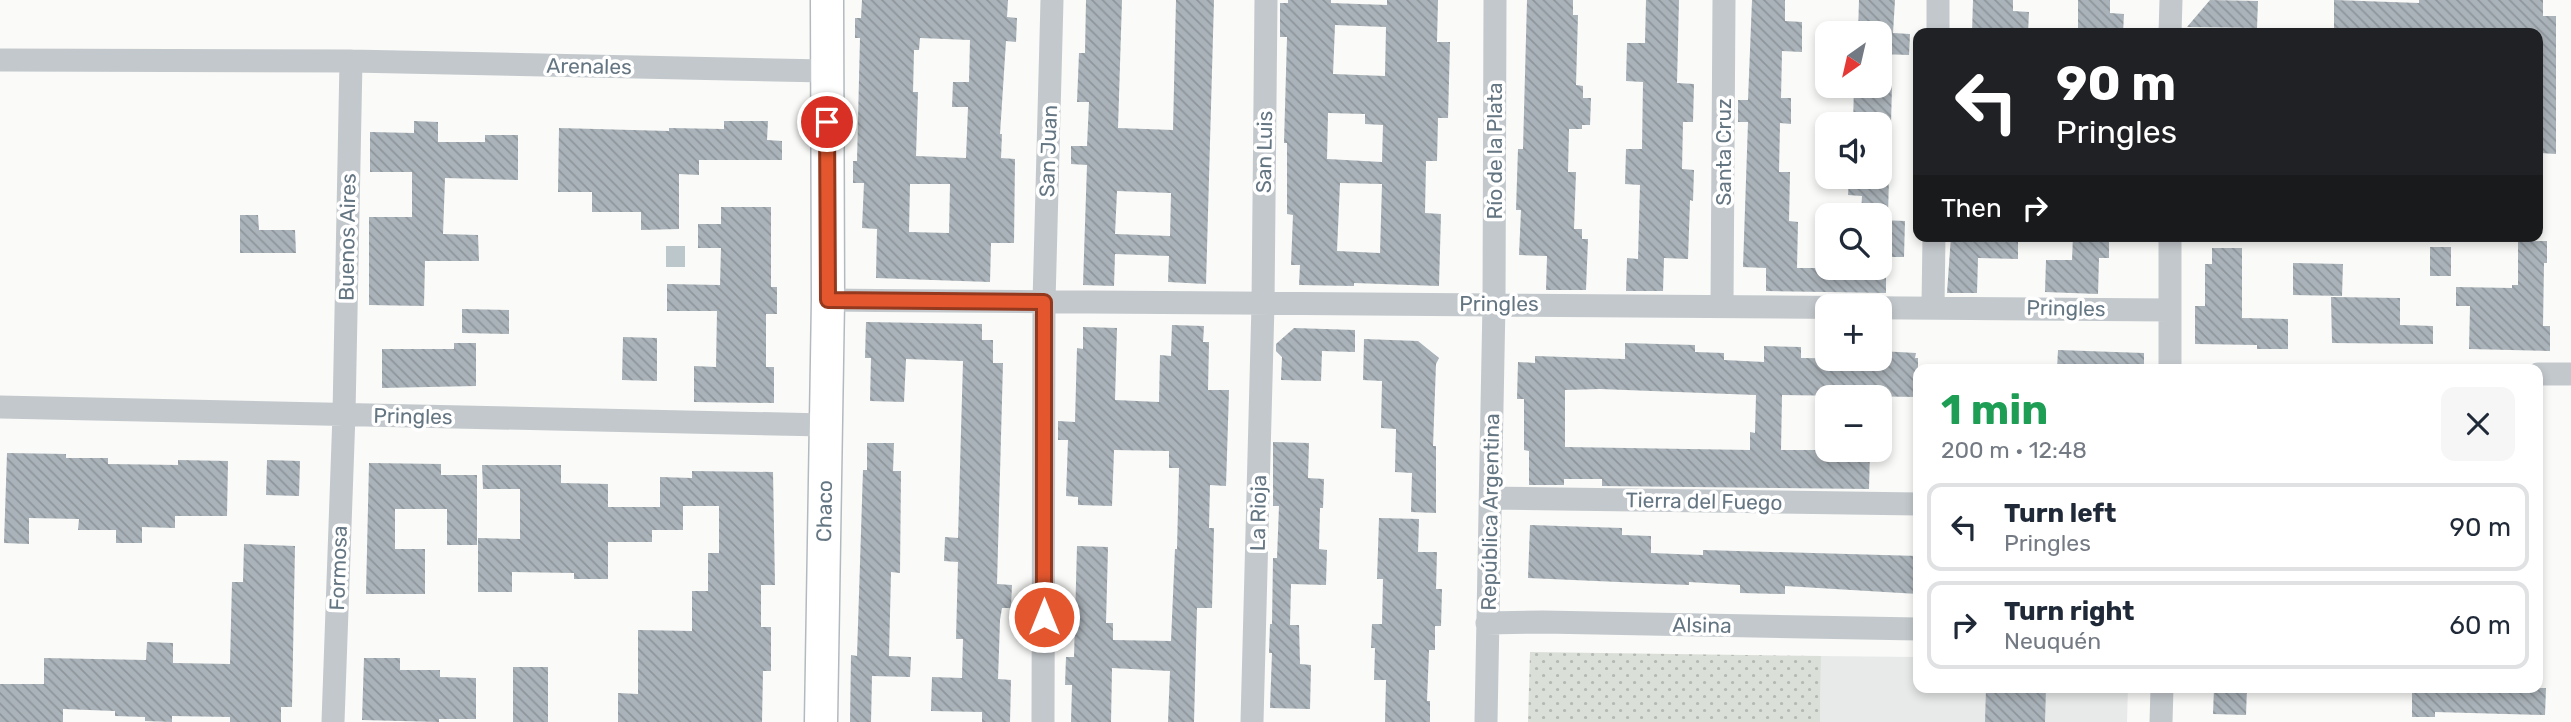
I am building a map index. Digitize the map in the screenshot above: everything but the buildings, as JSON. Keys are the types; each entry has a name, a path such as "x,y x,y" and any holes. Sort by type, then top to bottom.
{"main road":[{"name":"Chaco","path":"821,722 828,300 827,0"}],"street":[{"name":"San Juan","path":"1043,722 1044,302 1052,0"},
{"name":"San Luis","path":"1263,303 1265,0"},
{"name":"Río de la Plata","path":"1494,303 1495,0"},
{"name":"Santa Cruz","path":"1722,304 1724,0"},
{"path":"1938,0 1938,28"},
{"path":"2170,28 2171,0"},
{"name":"Arenales","path":"0,60 351,61 826,71"},
{"name":"Buenos Aires","path":"344,414 351,61"},
{"path":"1933,306 1934,242"},
{"path":"2170,242 2172,364"},
{"name":"Pringles","path":"828,300 1722,304 2170,310"},
{"name":"La Rioja","path":"1252,722 1263,303"},
{"name":"República Argentina","path":"1486,722 1494,303"},
{"path":"2543,374 2571,374"},
{"name":"Pringles","path":"0,407 825,425"},
{"name":"Formosa","path":"333,722 344,414"},
{"name":"Tierra del Fuego","path":"1491,498 1913,504"},
{"name":"Alsina","path":"1487,623 1913,629"},
{"path":"2161,722 2162,693"}],"shaded area":[{"path":"666,246 685,246 685,267 666,267"},
{"path":"1530,652 1821,656 1820,722 1528,722"},
{"path":"1821,656 1913,657 1913,693 2128,693 2127,722 1820,722"}],"route":[{"path":"827,122 828,300 1044,302 1044,617"}]}
